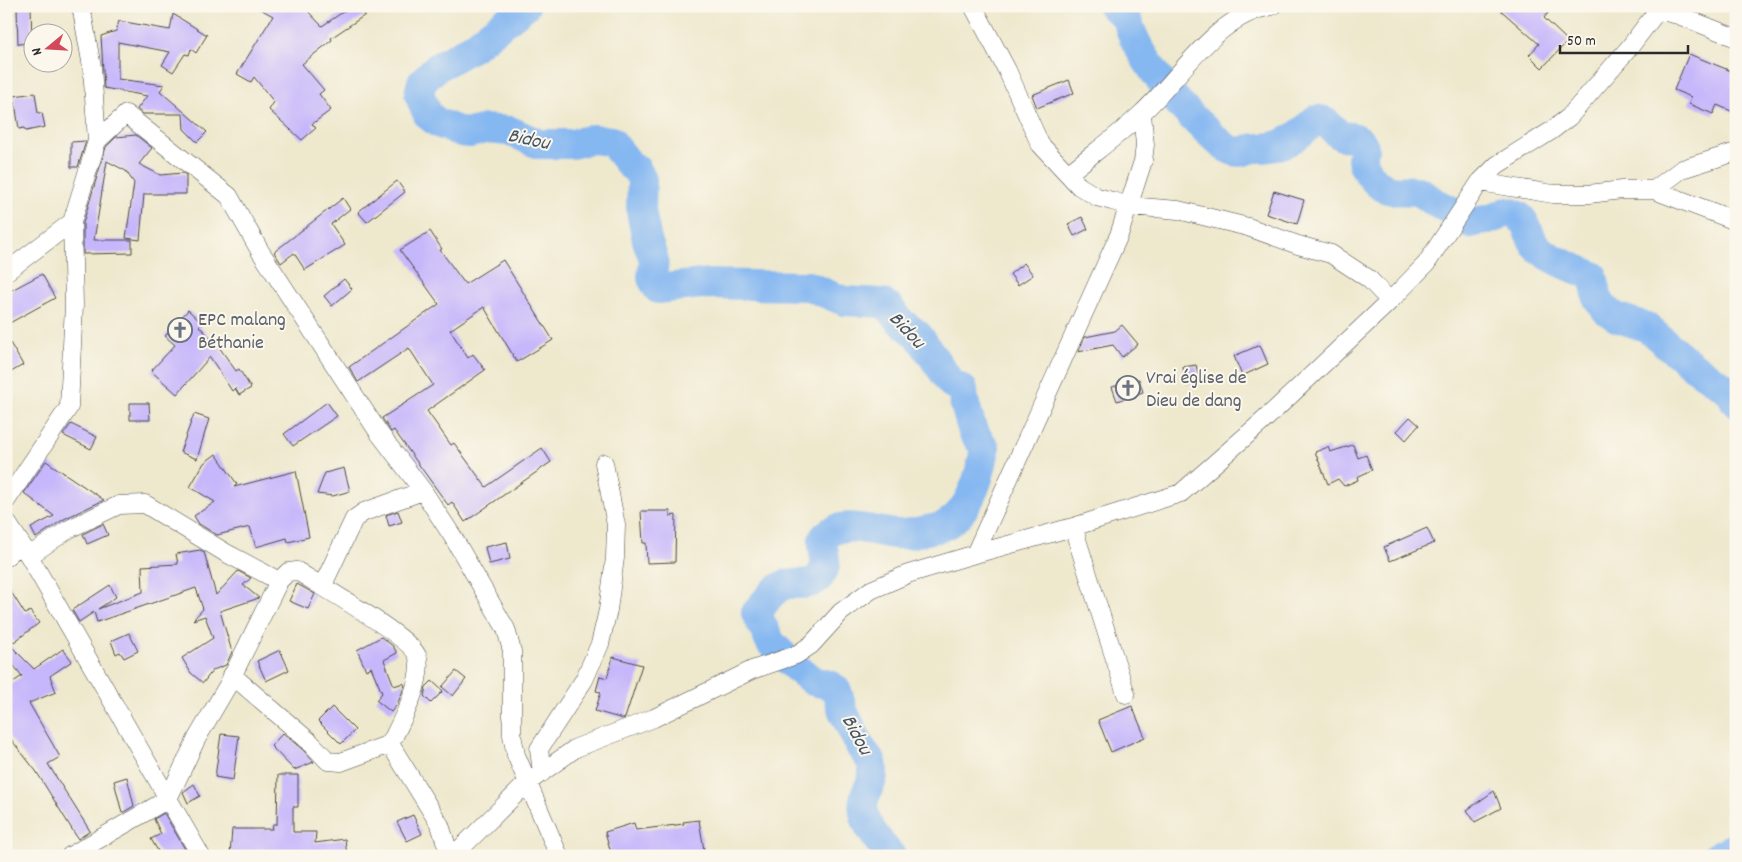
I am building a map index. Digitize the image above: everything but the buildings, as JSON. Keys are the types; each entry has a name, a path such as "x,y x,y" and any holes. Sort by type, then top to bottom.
{"street":[{"path":"6,501 69,407 74,305 72,222 97,141 92,67 81,6"},
{"path":"973,6 1003,62 1040,144 1079,186 1098,197 1129,206 1178,210 1248,227 1298,245 1331,254 1369,278 1390,301"},
{"path":"1222,29 1230,6"},
{"path":"1068,174 1142,114 1222,29 1252,10 1272,6"},
{"path":"390,744 440,825 451,856 535,778 576,748 654,718 752,670 796,655 811,645 841,612 871,590 908,574 1073,528 1178,494 1263,421 1390,301 1426,264 1480,182 1497,165 1551,131 1569,117 1629,48 1659,8 1736,38"},
{"path":"97,141 126,114 229,196 260,251 379,434 423,491 453,537 506,629 512,651 512,735 516,755 535,778 559,856"},
{"path":"975,554 1119,235 1129,206 1145,145 1142,114"},
{"path":"1654,190 1682,169 1736,152"},
{"path":"1480,182 1553,194 1654,190 1736,221"},
{"path":"6,272 72,222"},
{"path":"535,778 539,749 584,680 600,644 608,610 615,558 616,525 604,463"},
{"path":"322,587 354,519 364,512 423,491"},
{"path":"6,557 119,506 145,504 226,553 279,581"},
{"path":"6,520 200,856"},
{"path":"1073,528 1126,694"},
{"path":"70,856 168,798 197,738 232,676 279,581 288,572 297,571 397,635 418,655 419,664 415,686 407,710 390,744 341,762 328,761 310,742 232,676"}],"waterway":[{"name":"Bidou","path":"525,6 473,47 436,68 422,82 419,94 428,115 438,123 461,132 470,133 485,129 510,131 539,144 572,144 592,139 611,141 630,165 637,170 642,180 641,211 647,240 654,260 652,278 658,289 701,284 808,286 844,301 881,303 889,307 900,321 918,335 951,383 963,390 964,401 973,432 985,448 974,490 955,518 941,527 908,534 847,527 830,532 823,539 825,566 821,575 811,583 780,587 756,613 771,643 794,666 813,681 830,685 837,691 843,711 861,748 872,762 873,776 863,804 866,820 875,836 891,856"},
{"path":"1112,6 1126,19 1138,46 1152,69 1169,91 1187,112 1226,148 1239,152 1253,148 1273,147 1295,137 1315,120 1319,120 1326,122 1340,135 1356,138 1361,142 1364,146 1362,160 1364,166 1382,187 1393,190 1421,192 1434,202 1471,223 1497,217 1506,212 1513,213 1523,220 1533,242 1542,251 1593,276 1598,299 1606,310 1616,317 1646,327 1693,366 1730,391 1736,403"},
{"name":"Bidou","path":"1717,856 1736,847"}],"place":[{"name":"EPC malang Béthanie","path":"180,330"},
{"name":"Vrai église de Dieu de dang","path":"1128,388"}]}
